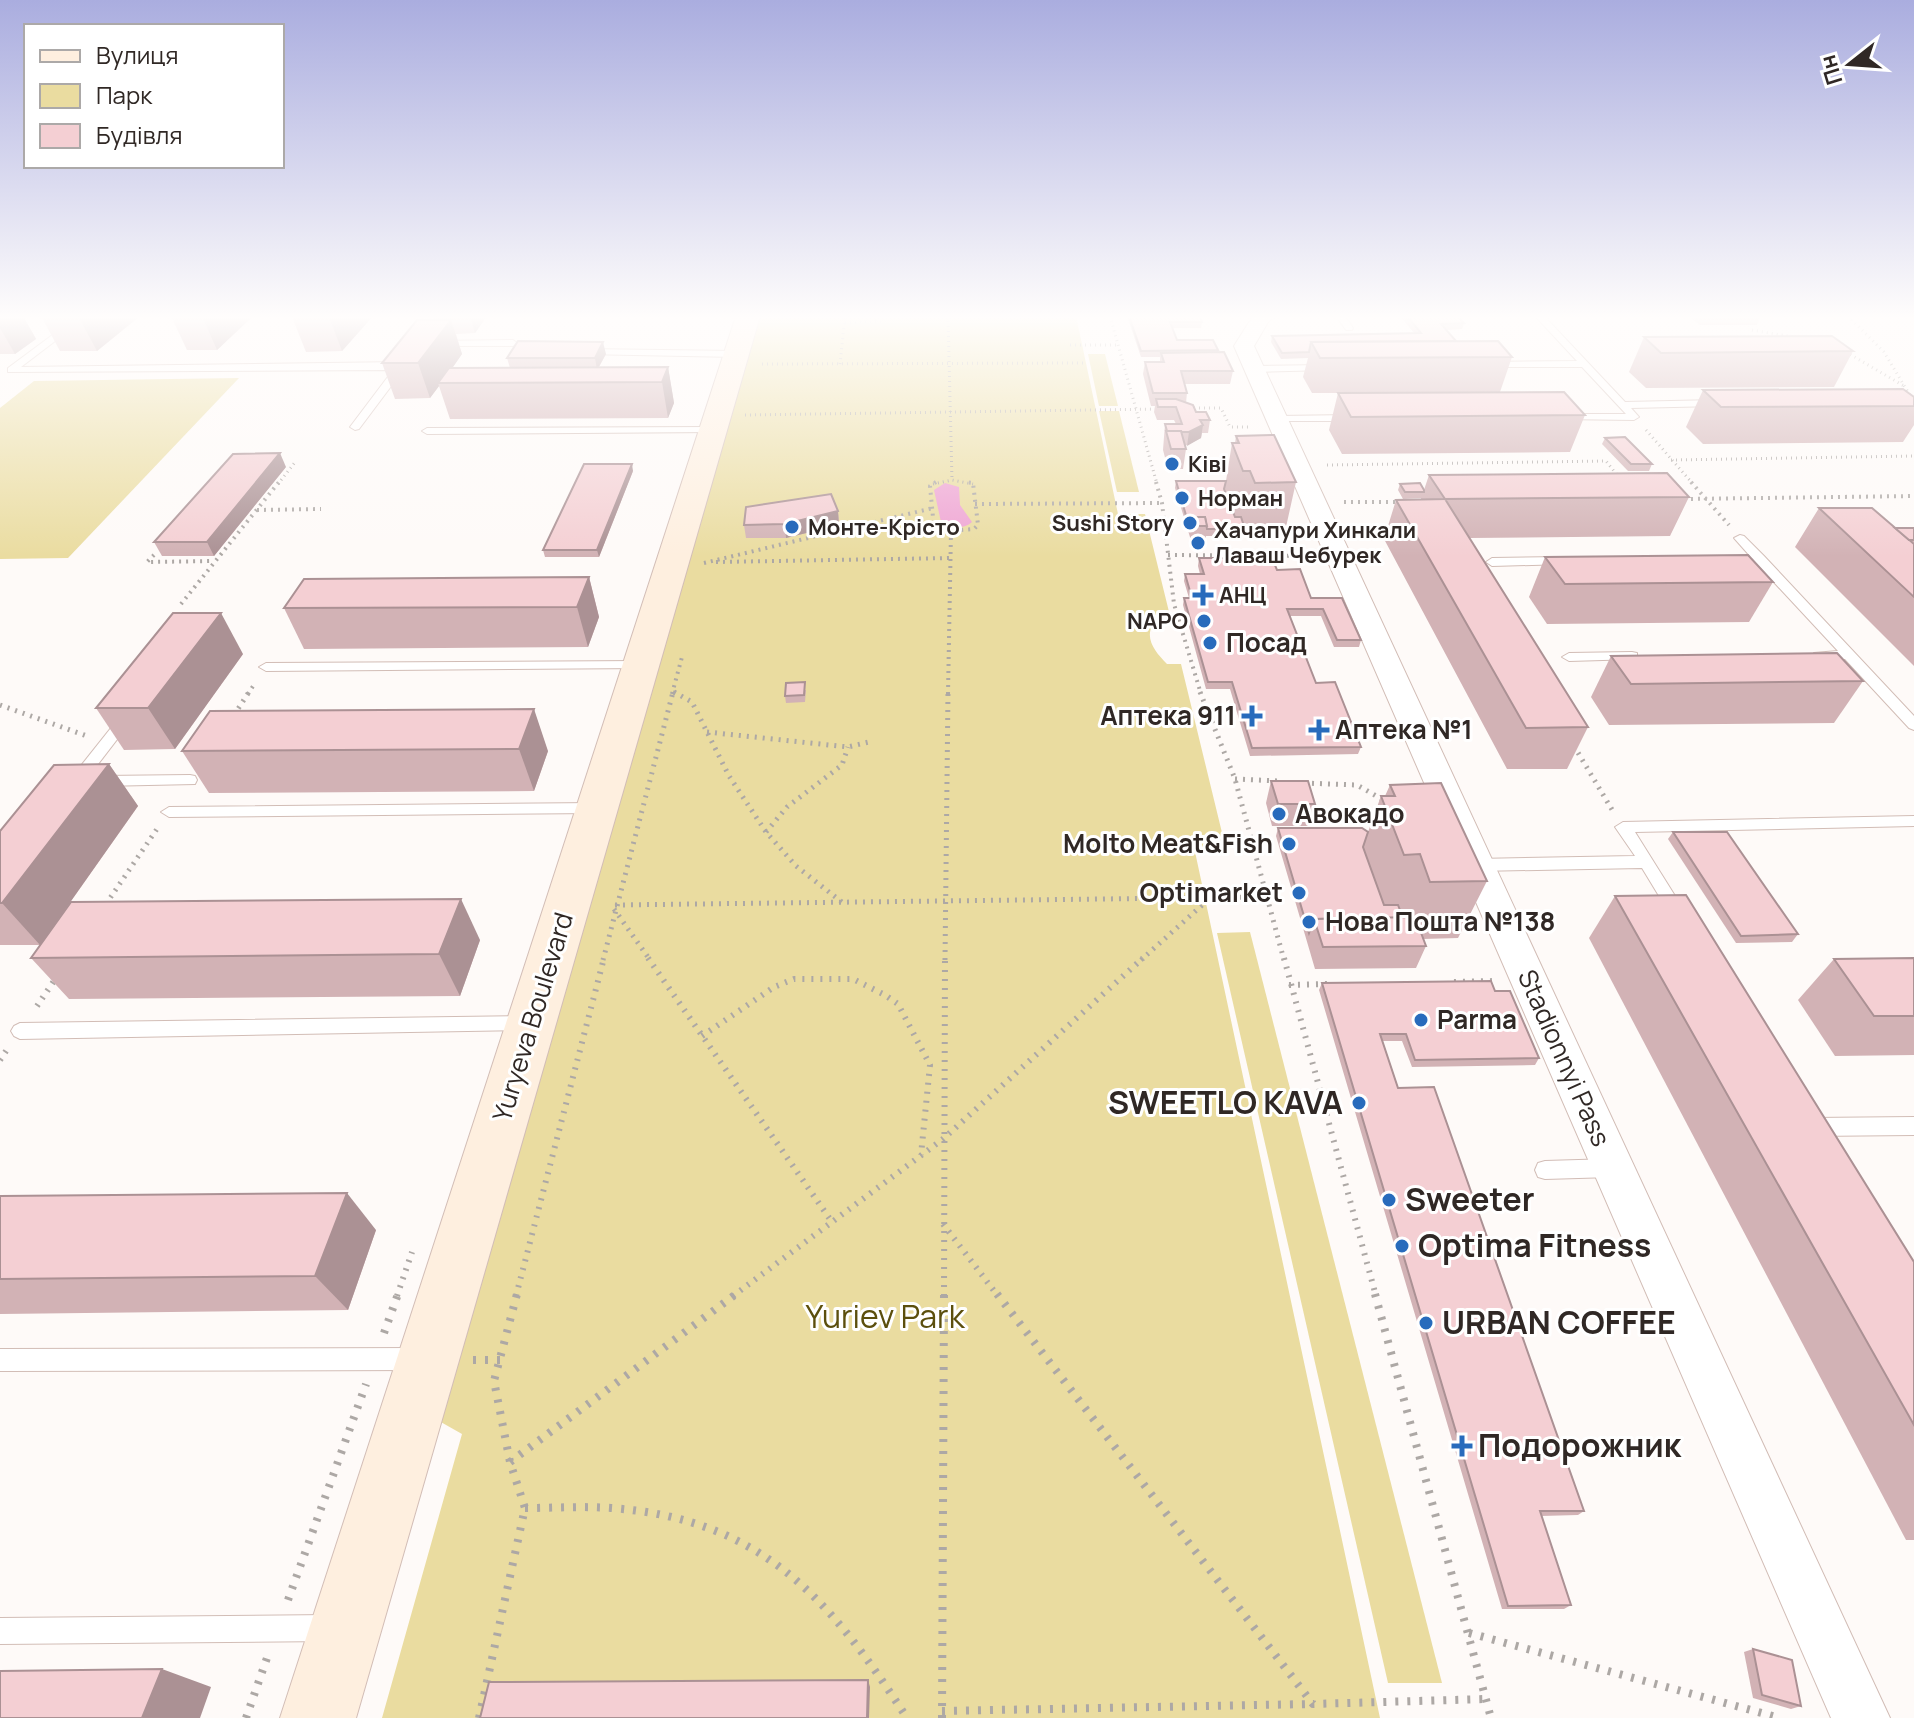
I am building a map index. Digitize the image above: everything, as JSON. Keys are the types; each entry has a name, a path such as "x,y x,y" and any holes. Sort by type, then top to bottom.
{"street":[{"name":"Yuryeva Boulevard","path":"318,1718 598,808 666,668 698,562 741,396"},
{"name":"Stadionnyi Pass","path":"1267,396 1861,1718"}],"lane":[{"path":"355,427 378,396"},
{"path":"427,431 644,396"},
{"path":"1614,396 1634,417"},
{"path":"1622,405 1726,403"},
{"path":"1557,417 1634,417"},
{"path":"1279,422 1371,418"},
{"path":"1740,538 1914,725"},
{"path":"1713,560 1760,559"},
{"path":"1492,562 1571,561"},
{"path":"1803,656 1849,655"},
{"path":"1569,657 1647,656"},
{"path":"266,667 666,668"},
{"path":"133,708 72,788 190,780"},
{"path":"169,812 598,808"},
{"path":"1623,827 1914,821"},
{"path":"1623,827 1687,928"},
{"path":"1477,865 1647,862"},
{"path":"20,1031 530,1023"},
{"path":"1802,1114 1810,1127 1914,1126"},
{"path":"1545,1170 1613,1168"},
{"path":"0,1360 428,1359"},
{"path":"0,1631 346,1628"}],"path":[{"path":"856,396 950,410 1166,408"},
{"path":"950,396 952,480"},
{"path":"1133,396 1162,503 1174,604 1197,685 1235,779 1491,1718"},
{"path":"1180,408 1221,408 1230,427 1279,422"},
{"path":"1634,417 1740,538"},
{"path":"1671,460 1914,456"},
{"path":"181,604 296,461"},
{"path":"1298,465 1606,461 1622,480"},
{"path":"952,480 973,483 975,504 978,525 974,529 951,531 934,528 930,486 935,482 952,480"},
{"path":"1679,499 1914,496"},
{"path":"1315,502 1407,502"},
{"path":"975,504 1162,503"},
{"path":"698,562 933,508"},
{"path":"256,510 321,509"},
{"path":"951,531 943,1139 942,1715 1486,1699"},
{"path":"154,555 147,562 215,561"},
{"path":"1168,555 1340,556"},
{"path":"698,562 951,558"},
{"path":"232,717 266,667"},
{"path":"666,668 692,702 729,776 766,832 796,866 844,903"},
{"path":"479,1718 525,1508 510,1462 494,1381 615,907 666,668"},
{"path":"0,705 106,743"},
{"path":"707,732 848,747 873,741"},
{"path":"1568,736 1623,827"},
{"path":"766,832 787,807 842,765 848,747"},
{"path":"1235,779 1286,782"},
{"path":"1301,783 1357,785 1395,806"},
{"path":"99,915 169,812"},
{"path":"615,907 1265,897"},
{"path":"510,1462 943,1139 1210,898"},
{"path":"615,907 832,1222"},
{"path":"0,1060 64,967"},
{"path":"702,1036 774,987 794,979 853,979 885,995 898,1004 930,1065 921,1155"},
{"path":"1440,982 1529,980"},
{"path":"1289,985 1335,984"},
{"path":"943,1223 1313,1704"},
{"path":"525,1508 622,1509 701,1525 768,1555 810,1587 855,1639 907,1718"},
{"path":"1469,1633 1780,1718"}],"green space":[{"path":"15,396 222,396 68,558 0,559 0,408"},
{"name":"Yuriev Park","path":"731,396 1093,396 1118,514 1145,514 1171,620 1153,624 1151,640 1167,664 1181,664 1225,845 1194,847 1380,1718 382,1718 462,1434 439,1421"},
{"path":"1097,396 1116,396 1118,406 1099,406"},
{"path":"1099,411 1119,411 1139,492 1117,492"},
{"path":"1250,932 1442,1683 1388,1683 1217,933"}],"shaded area":[{"path":"945,483 959,487 960,505 972,522 968,525 957,527 941,522 934,490"}],"building":[{"path":"1340,396 1568,396 1585,415 1351,417"},
{"path":"1710,396 1914,397 1914,406 1721,407"},
{"path":"1156,399 1176,399 1193,405 1196,412 1206,412 1210,420 1200,420 1203,425 1189,432 1167,431 1165,424 1182,424 1176,407 1158,407"},
{"path":"1166,431 1181,431 1186,449 1171,449"},
{"path":"1274,435 1296,482 1255,483 1250,471 1243,471 1232,443 1239,443 1236,436"},
{"path":"1625,437 1652,464 1631,464 1605,438"},
{"path":"280,453 207,542 154,542 233,454"},
{"path":"584,464 632,464 597,550 543,550"},
{"path":"1667,473 1689,497 1445,499 1429,475"},
{"path":"1176,481 1226,481 1224,489 1235,517 1241,517 1245,529 1207,529 1205,517 1194,517 1190,529"},
{"path":"1420,483 1424,492 1405,492 1400,484"},
{"path":"831,494 838,511 785,524 744,525 746,507"},
{"path":"1445,499 1588,727 1526,728 1396,500"},
{"path":"1819,508 1872,508 1914,544 1914,597"},
{"path":"1194,517 1205,517 1207,526 1197,526"},
{"path":"1895,528 1914,528 1914,540 1909,540"},
{"path":"1748,555 1773,582 1565,584 1545,557"},
{"path":"1199,558 1272,558 1277,570 1300,569 1311,598 1342,598 1361,640 1337,640 1323,609 1287,609 1316,683 1335,682 1361,747 1252,748 1232,682 1208,682 1184,598 1192,598 1185,574 1204,574"},
{"path":"589,577 577,607 284,608 304,579"},
{"path":"173,613 221,613 148,708 96,708"},
{"path":"1837,653 1863,681 1631,684 1611,656"},
{"path":"805,682 804,695 785,696 786,683"},
{"path":"534,709 519,749 182,751 210,711"},
{"path":"109,764 0,903 0,831 54,765"},
{"path":"1271,781 1308,781 1315,804 1278,804"},
{"path":"1441,783 1487,881 1430,882 1420,854 1404,855 1381,796 1395,796 1390,785"},
{"path":"1278,828 1362,828 1368,832 1363,847 1384,905 1398,905 1403,918 1314,919 1309,933"},
{"path":"1673,832 1727,832 1798,934 1741,936"},
{"path":"1686,895 1914,1262 1914,1425 1615,896"},
{"path":"461,899 439,954 31,958 71,902"},
{"path":"1415,917 1426,946 1323,947 1314,919"},
{"path":"1914,958 1914,1016 1874,1016 1834,959"},
{"path":"1491,981 1495,991 1510,991 1539,1058 1415,1060 1406,1034 1380,1034 1398,1088 1434,1087 1584,1511 1540,1511 1571,1605 1508,1606 1322,983"},
{"path":"347,1193 315,1276 0,1279 0,1196"},
{"path":"1753,1649 1792,1660 1801,1706 1762,1695"},
{"path":"162,1669 142,1718 0,1718 0,1671"},
{"path":"868,1680 867,1718 480,1718 489,1682"}],"place":[{"name":"Ківі","path":"1172,464"},
{"name":"Норман","path":"1182,498"},
{"name":"Sushi Story","path":"1190,523"},
{"name":"Монте-Крісто","path":"792,527"},
{"name":"Хачапури Хинкали Лаваш Чебурек","path":"1198,543"},
{"name":"АНЦ","path":"1203,595"},
{"name":"NAPO","path":"1204,621"},
{"name":"Посад","path":"1210,643"},
{"name":"Аптека 911","path":"1252,716"},
{"name":"Аптека №1","path":"1319,730"},
{"name":"Авокадо","path":"1279,814"},
{"name":"Molto Meat&Fish","path":"1289,844"},
{"name":"Optimarket","path":"1299,893"},
{"name":"Нова Пошта №138","path":"1309,922"},
{"name":"Parma","path":"1421,1020"},
{"name":"SWEETLO KAVA","path":"1359,1103"},
{"name":"Sweeter","path":"1389,1200"},
{"name":"Optima Fitness","path":"1402,1246"},
{"name":"URBAN COFFEE","path":"1426,1323"},
{"name":"Подорожник","path":"1462,1446"}]}
